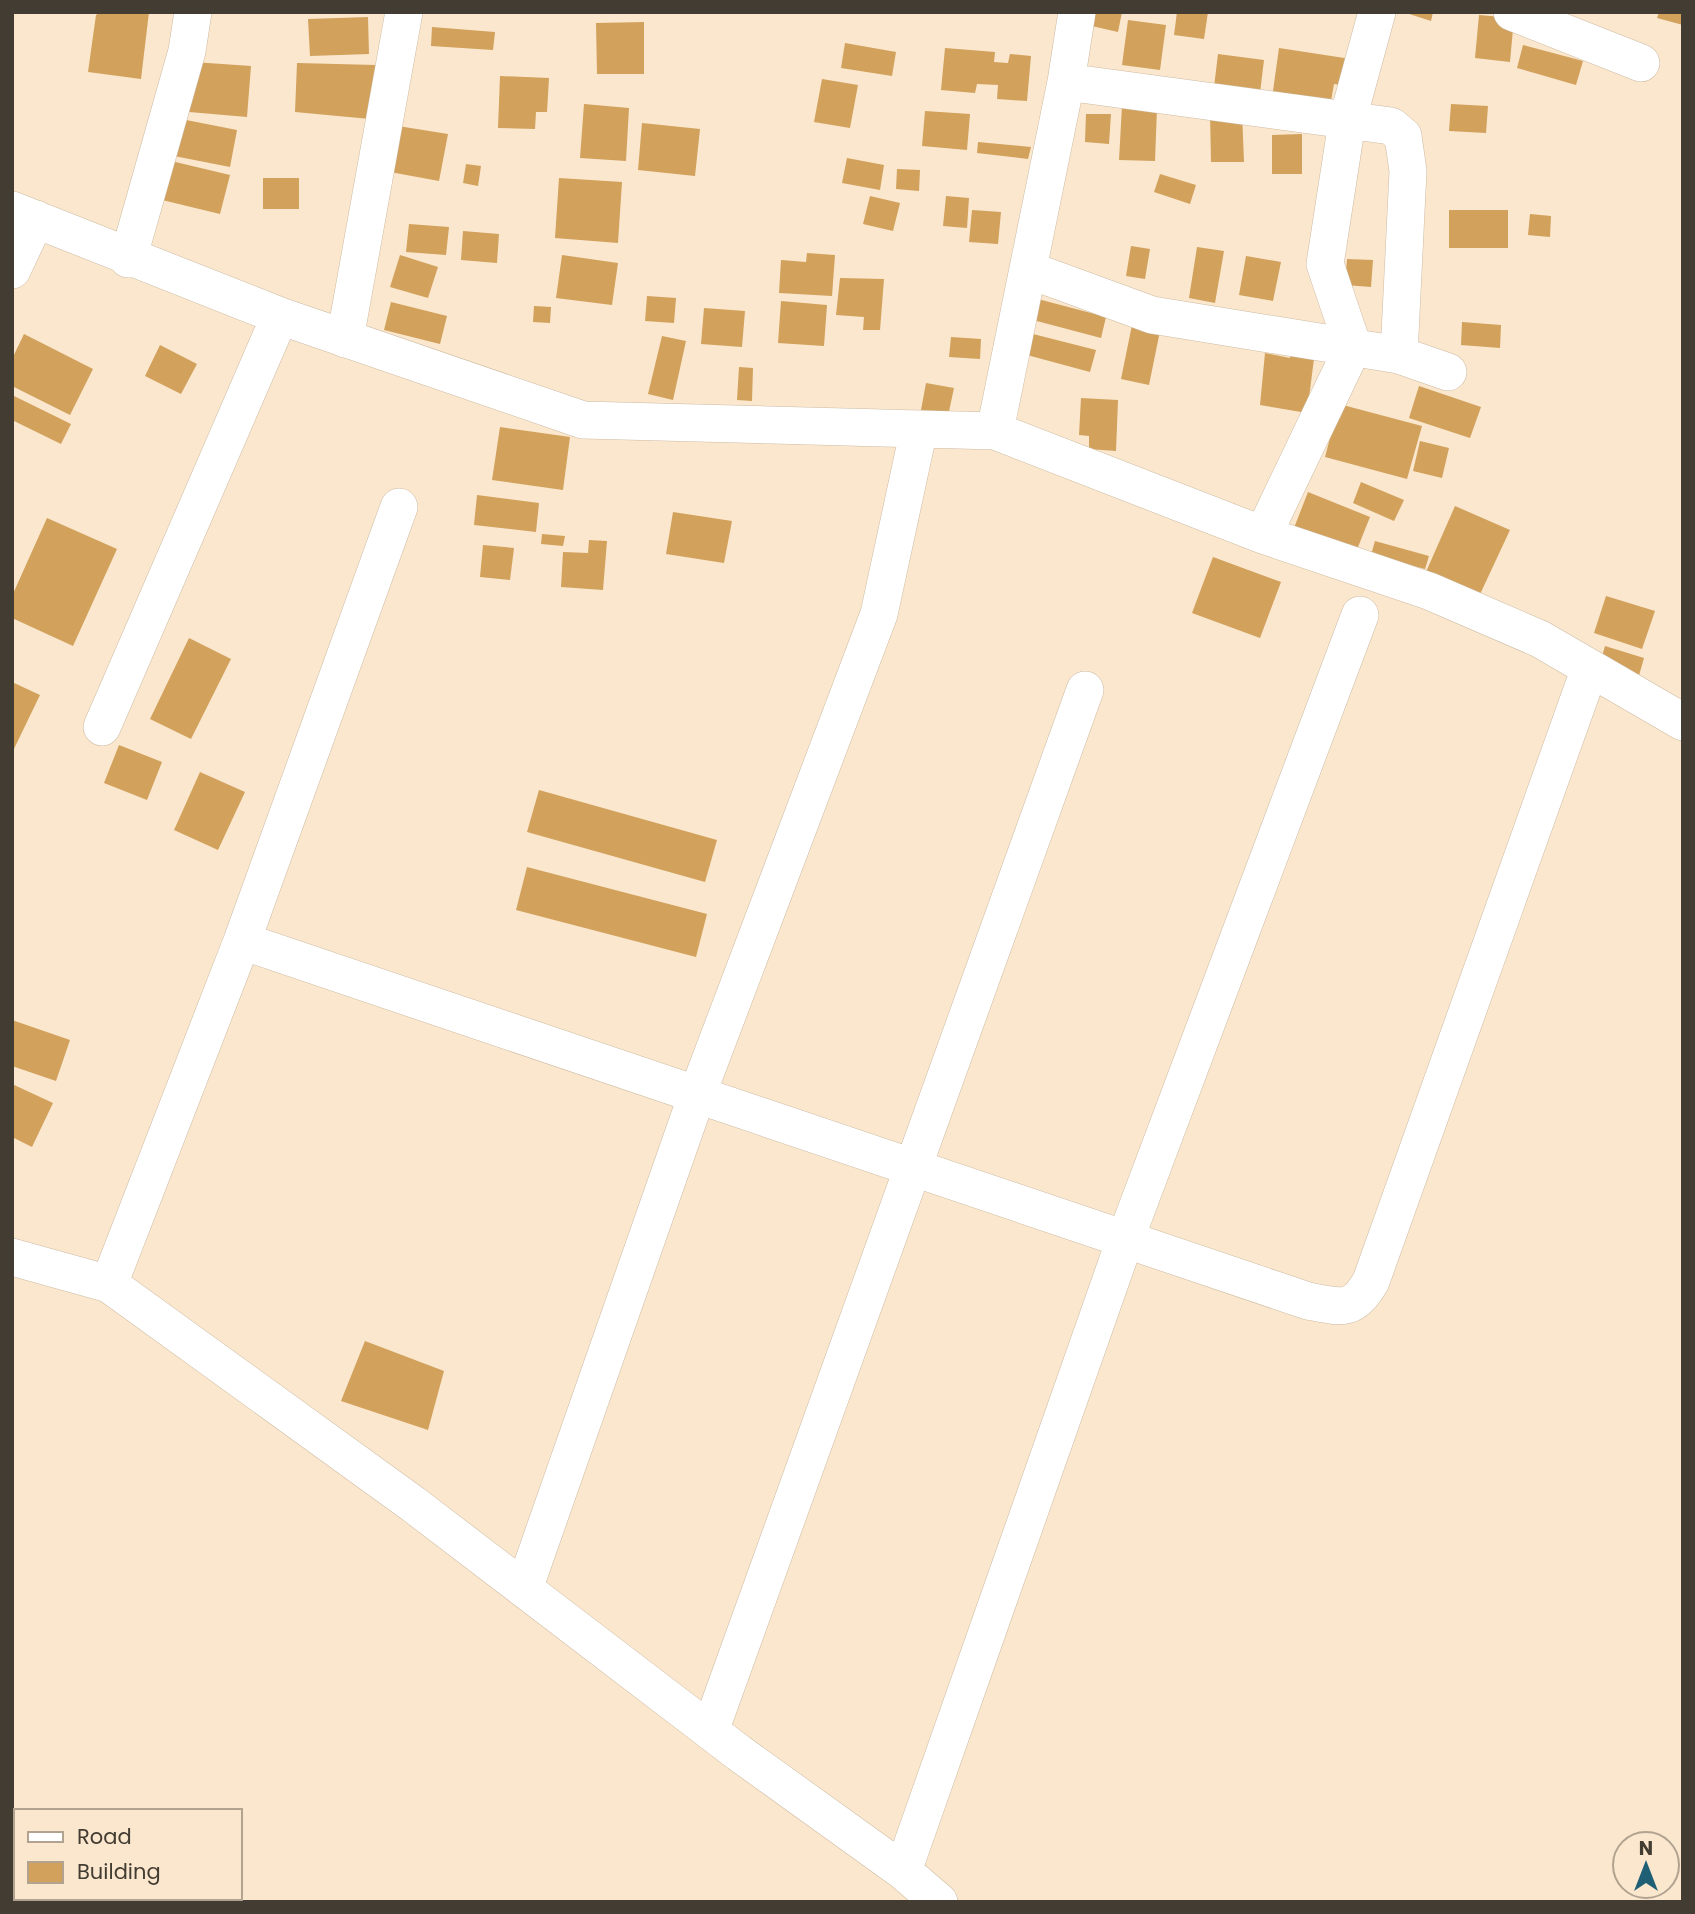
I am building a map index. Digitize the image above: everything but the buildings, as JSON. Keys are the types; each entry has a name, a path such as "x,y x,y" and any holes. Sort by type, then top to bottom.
{"street":[{"path":"128,259 187,51 193,12"},
{"path":"345,339 404,12"},
{"path":"995,431 1066,82 1077,12"},
{"path":"1264,535 1353,347 1325,264 1347,122 1377,12"},
{"path":"1512,12 1641,64"},
{"path":"1066,82 1391,126 1403,136 1408,171 1399,355"},
{"path":"12,270 24,215 128,259 280,316 583,420 995,431 1264,535 1429,591 1540,639 1683,722"},
{"path":"1029,270 1152,316 1399,355 1448,372"},
{"path":"102,727 280,316"},
{"path":"524,1589 697,1095 878,614 919,429"},
{"path":"109,1284 242,940 399,508"},
{"path":"903,1871 1125,1240 1360,615"},
{"path":"242,940 1308,1301 1338,1306 1350,1305 1361,1298 1380,1255 1590,668"},
{"path":"710,1731 1085,690"},
{"path":"12,1256 109,1284 413,1504 710,1731 903,1871 939,1902"}]}
